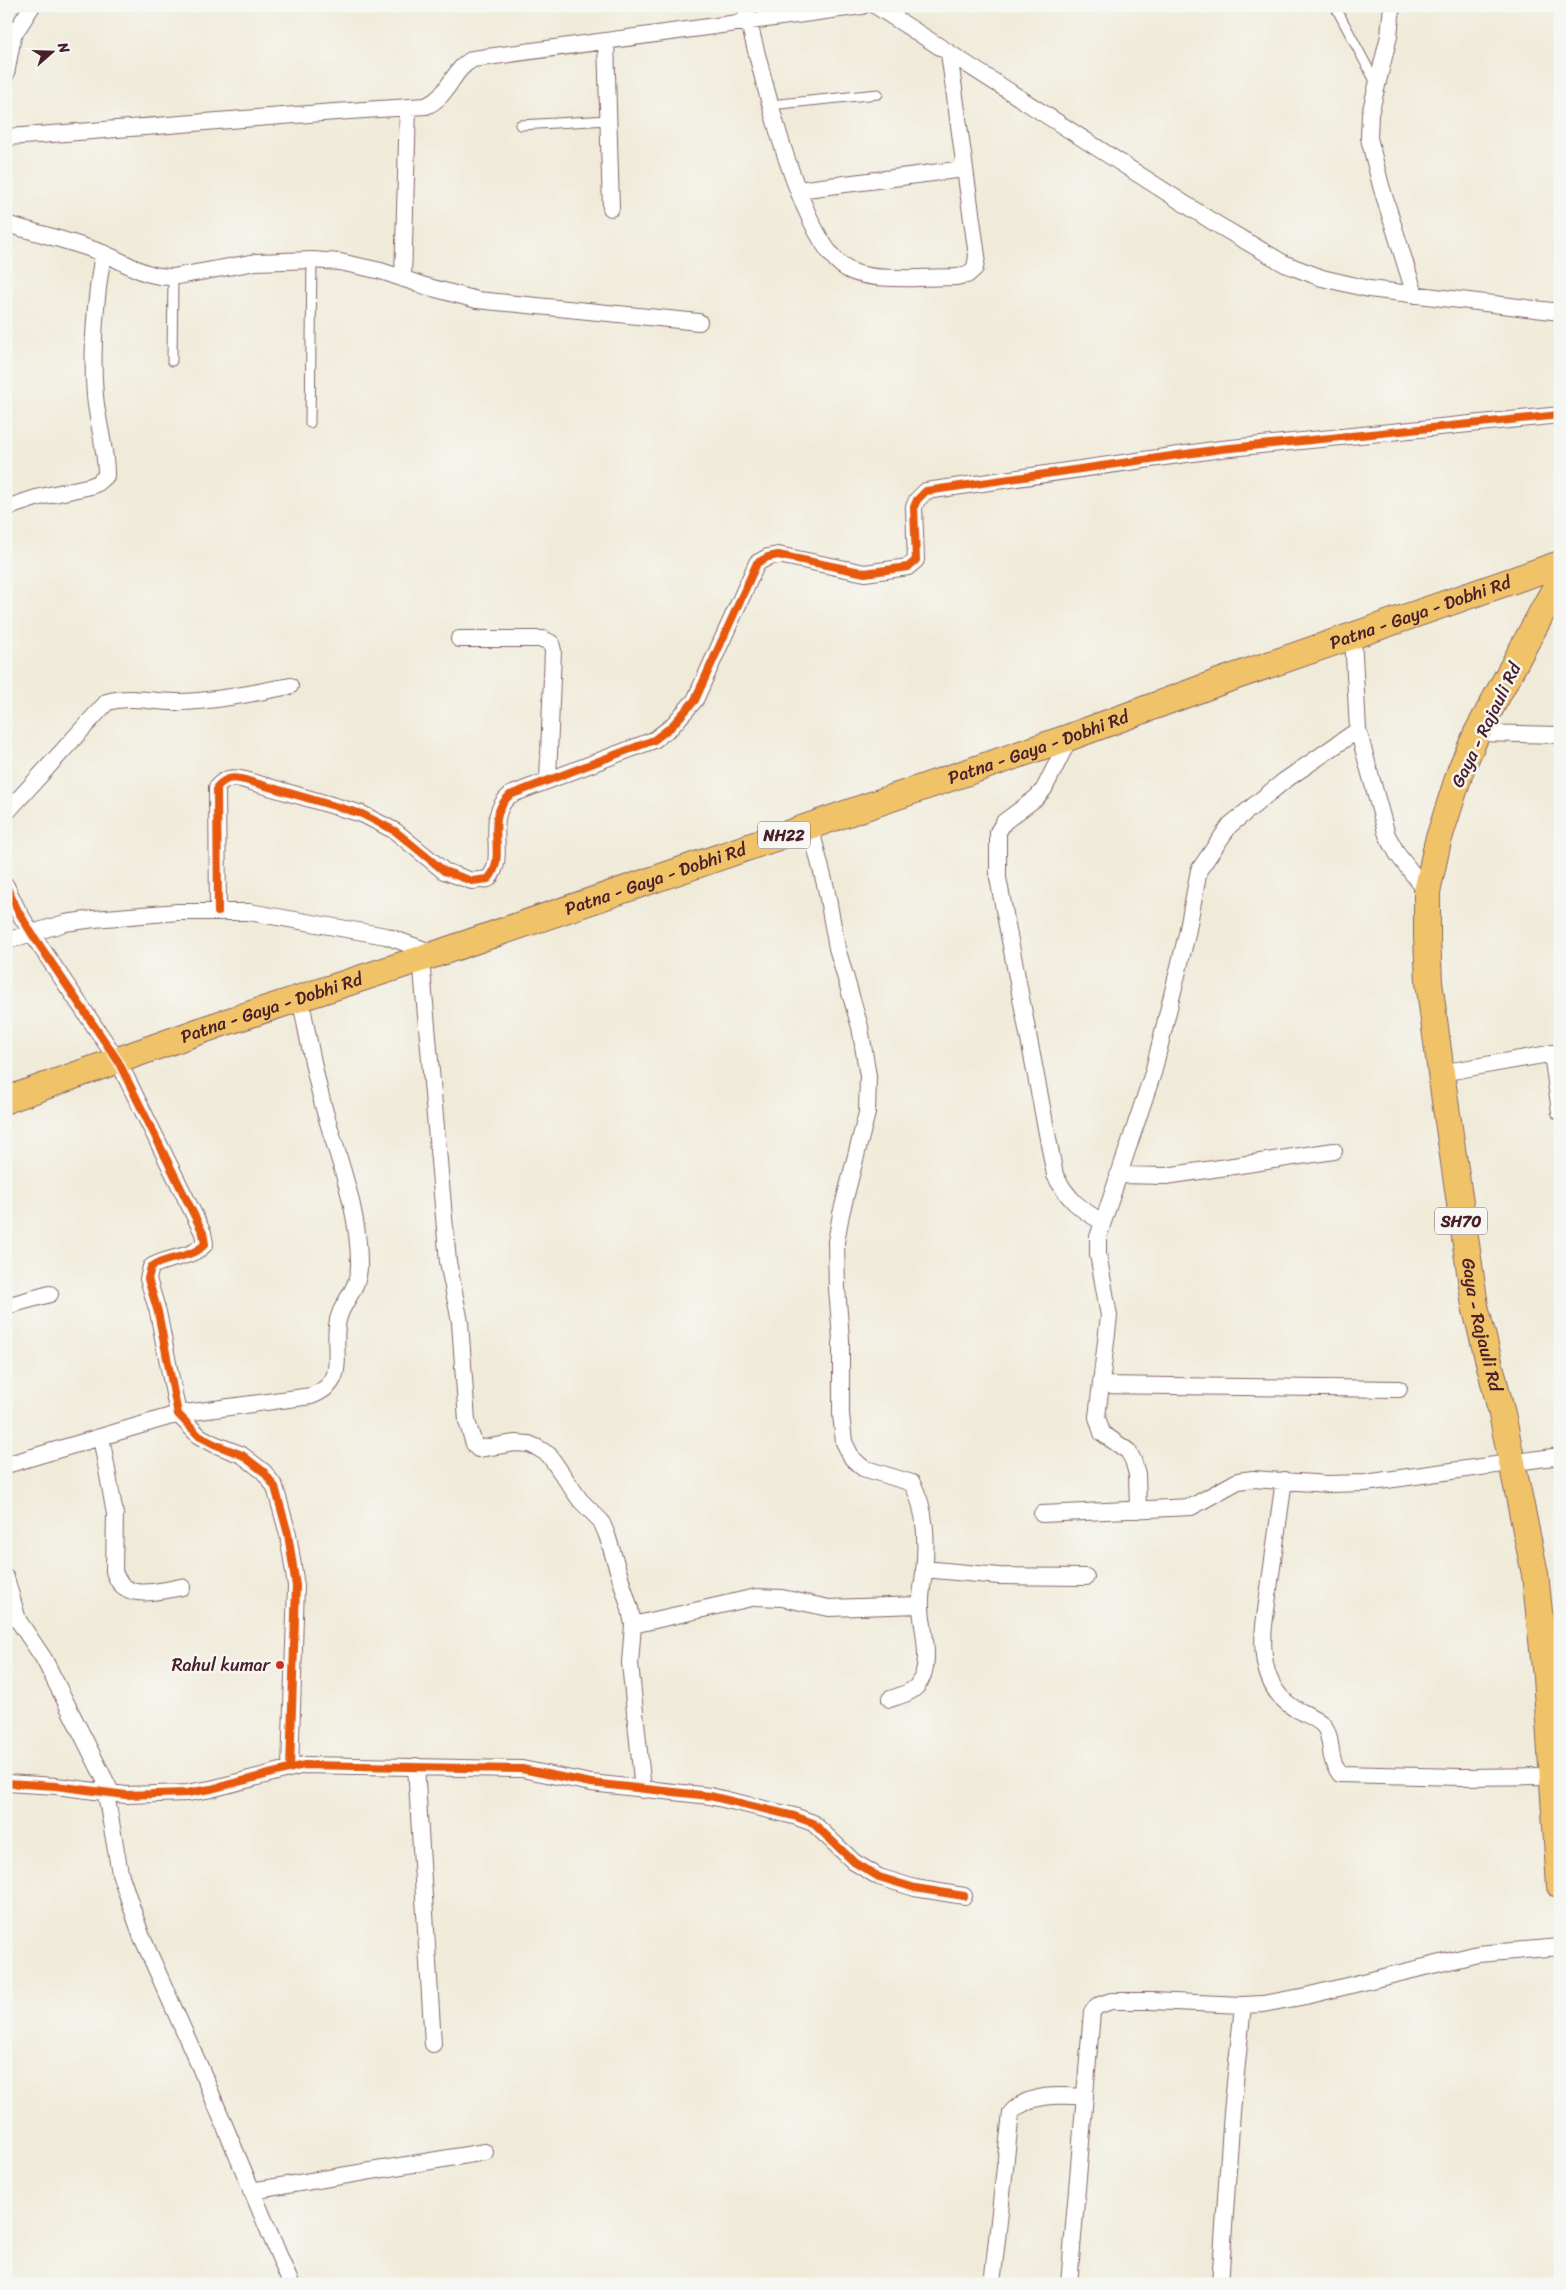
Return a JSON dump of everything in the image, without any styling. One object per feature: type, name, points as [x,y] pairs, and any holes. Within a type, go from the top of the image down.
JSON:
[{"type":"main road","name":"Patna - Gaya - Dobhi Rd","points":[[6,1100],[217,1024],[429,957],[1070,737],[1222,681],[1560,564]]},
{"type":"main road","name":"Gaya - Rajauli Rd","points":[[1560,579],[1477,733],[1460,769],[1448,806],[1427,892],[1429,982],[1475,1306],[1512,1463],[1535,1574],[1554,1733],[1552,1776],[1560,1886]]},
{"type":"street","points":[[6,74],[13,36],[12,29],[32,6]]},
{"type":"street","points":[[6,137],[169,126],[264,116],[426,106],[433,103],[444,93],[458,70],[473,59],[606,41],[747,14],[862,6]]},
{"type":"street","points":[[876,6],[1212,222],[1285,264],[1322,278],[1369,289],[1560,312]]},
{"type":"street","points":[[1392,6],[1389,36],[1370,114],[1368,138],[1380,186],[1415,295]]},
{"type":"street","points":[[747,14],[770,105],[798,190],[822,240],[834,258],[846,269],[859,275],[876,277],[956,277],[968,275],[975,268],[977,263],[949,53]]},
{"type":"street","points":[[606,41],[611,208]]},
{"type":"street","points":[[403,279],[408,107]]},
{"type":"street","points":[[798,190],[964,169]]},
{"type":"street","points":[[6,224],[103,253],[148,275],[172,276],[256,262],[312,260],[340,262],[477,300],[699,322]]},
{"type":"street","points":[[6,508],[36,498],[91,486],[106,476],[107,467],[98,422],[95,393],[93,339],[94,315],[103,253]]},
{"type":"street","points":[[218,912],[217,787],[223,780],[233,777],[362,814],[395,831],[444,871],[472,881],[488,879],[494,870],[496,819],[503,801],[521,790],[654,740],[672,727],[695,700],[757,563],[768,557],[790,556],[856,572],[873,573],[913,564],[916,560],[914,507],[917,500],[926,491],[1221,449],[1560,415]]},
{"type":"street","points":[[1353,637],[1358,730],[1387,835],[1398,855],[1427,892]]},
{"type":"street","points":[[459,639],[543,639],[551,643],[553,651],[548,780]]},
{"type":"street","points":[[6,813],[107,702],[118,699],[178,702],[202,700],[290,686]]},
{"type":"street","points":[[1138,1510],[1137,1474],[1133,1460],[1128,1451],[1107,1438],[1098,1426],[1097,1417],[1109,1316],[1098,1254],[1098,1237],[1153,1072],[1187,934],[1199,870],[1230,825],[1284,781],[1358,730]]},
{"type":"street","points":[[1477,733],[1560,734]]},
{"type":"street","points":[[1070,737],[1044,788],[1036,798],[1004,822],[998,832],[998,878],[1055,1175],[1070,1200],[1081,1210],[1103,1222]]},
{"type":"street","points":[[810,826],[826,888],[838,948],[860,1027],[868,1076],[867,1113],[840,1214],[836,1242],[841,1339],[841,1414],[844,1442],[852,1458],[863,1468],[912,1483],[919,1496],[924,1520],[924,1569],[920,1604],[925,1650],[923,1672],[917,1686],[906,1694],[890,1699]]},
{"type":"street","points":[[6,886],[9,896],[32,934],[118,1061],[204,1233],[205,1244],[199,1251],[159,1262],[151,1267],[148,1279],[158,1312],[178,1414],[199,1436],[214,1444],[242,1454],[264,1472],[275,1487],[282,1506],[293,1559],[296,1586],[290,1768]]},
{"type":"street","points":[[6,941],[65,923],[94,919],[178,912],[249,912],[393,938],[429,957],[448,1262],[460,1322],[467,1421],[470,1435],[478,1449],[515,1443],[529,1444],[548,1455],[580,1500],[601,1521],[626,1592],[632,1625],[630,1662],[642,1790]]},
{"type":"street","points":[[6,1465],[178,1414],[311,1396],[324,1391],[333,1383],[336,1375],[337,1325],[341,1311],[357,1283],[359,1264],[352,1208],[324,1110],[300,997]]},
{"type":"street","points":[[1441,1073],[1556,1053],[1560,1112]]},
{"type":"street","points":[[1118,1175],[1166,1176],[1334,1151]]},
{"type":"street","points":[[6,1306],[50,1294]]},
{"type":"street","points":[[1101,1384],[1398,1389]]},
{"type":"street","points":[[101,1437],[114,1497],[114,1571],[117,1579],[121,1586],[138,1592],[182,1587]]},
{"type":"street","points":[[1042,1514],[1191,1507],[1238,1481],[1253,1479],[1328,1484],[1365,1483],[1560,1456]]},
{"type":"street","points":[[1284,1480],[1264,1625],[1263,1640],[1266,1671],[1271,1686],[1288,1704],[1324,1726],[1331,1746],[1334,1764],[1340,1774],[1460,1777],[1552,1776]]},
{"type":"street","points":[[924,1569],[999,1576],[1086,1576]]},
{"type":"street","points":[[6,1578],[18,1620],[44,1659],[109,1794],[120,1873],[136,1921],[200,2067],[291,2284]]},
{"type":"street","points":[[632,1625],[756,1597],[782,1598],[829,1608],[920,1604]]},
{"type":"street","points":[[6,1783],[56,1786],[109,1794],[187,1793],[212,1789],[290,1768],[321,1765],[522,1769],[591,1783],[710,1796],[794,1816],[814,1823],[854,1862],[879,1877],[915,1888],[964,1896]]},
{"type":"street","points":[[416,1766],[434,2044]]},
{"type":"street","points":[[1069,2284],[1092,2012],[1097,2006],[1111,2001],[1135,2000],[1244,2005],[1306,1996],[1478,1954],[1560,1948]]},
{"type":"street","points":[[1220,2284],[1232,2112],[1244,2005]]},
{"type":"street","points":[[992,2284],[1011,2113],[1018,2105],[1028,2101],[1060,2095],[1084,2097]]},
{"type":"street","points":[[251,2192],[485,2152]]},
{"type":"lane","points":[[1335,6],[1377,85]]},
{"type":"lane","points":[[770,105],[878,94]]},
{"type":"lane","points":[[520,125],[608,120]]},
{"type":"lane","points":[[310,423],[312,260]]},
{"type":"lane","points":[[172,276],[172,361]]},
{"type":"cycle path","points":[[218,912],[217,787],[223,781],[237,778],[362,814],[395,831],[444,871],[472,881],[488,879],[494,870],[496,860],[498,815],[502,805],[510,795],[654,740],[671,727],[695,700],[757,563],[768,557],[778,555],[865,573],[908,567],[916,560],[914,507],[917,500],[926,491],[1221,449],[1560,415]]},
{"type":"cycle path","points":[[6,886],[32,934],[118,1061],[203,1233],[205,1244],[186,1255],[158,1263],[151,1267],[148,1279],[158,1312],[178,1414],[199,1436],[242,1455],[264,1472],[275,1487],[288,1534],[296,1586],[290,1768]]},
{"type":"cycle path","points":[[6,1783],[56,1786],[126,1795],[187,1793],[211,1789],[304,1765],[522,1769],[591,1783],[710,1796],[794,1816],[813,1823],[854,1862],[879,1877],[915,1888],[964,1896]]},
{"type":"place","name":"Rahul kumar","points":[[280,1665]]}]
